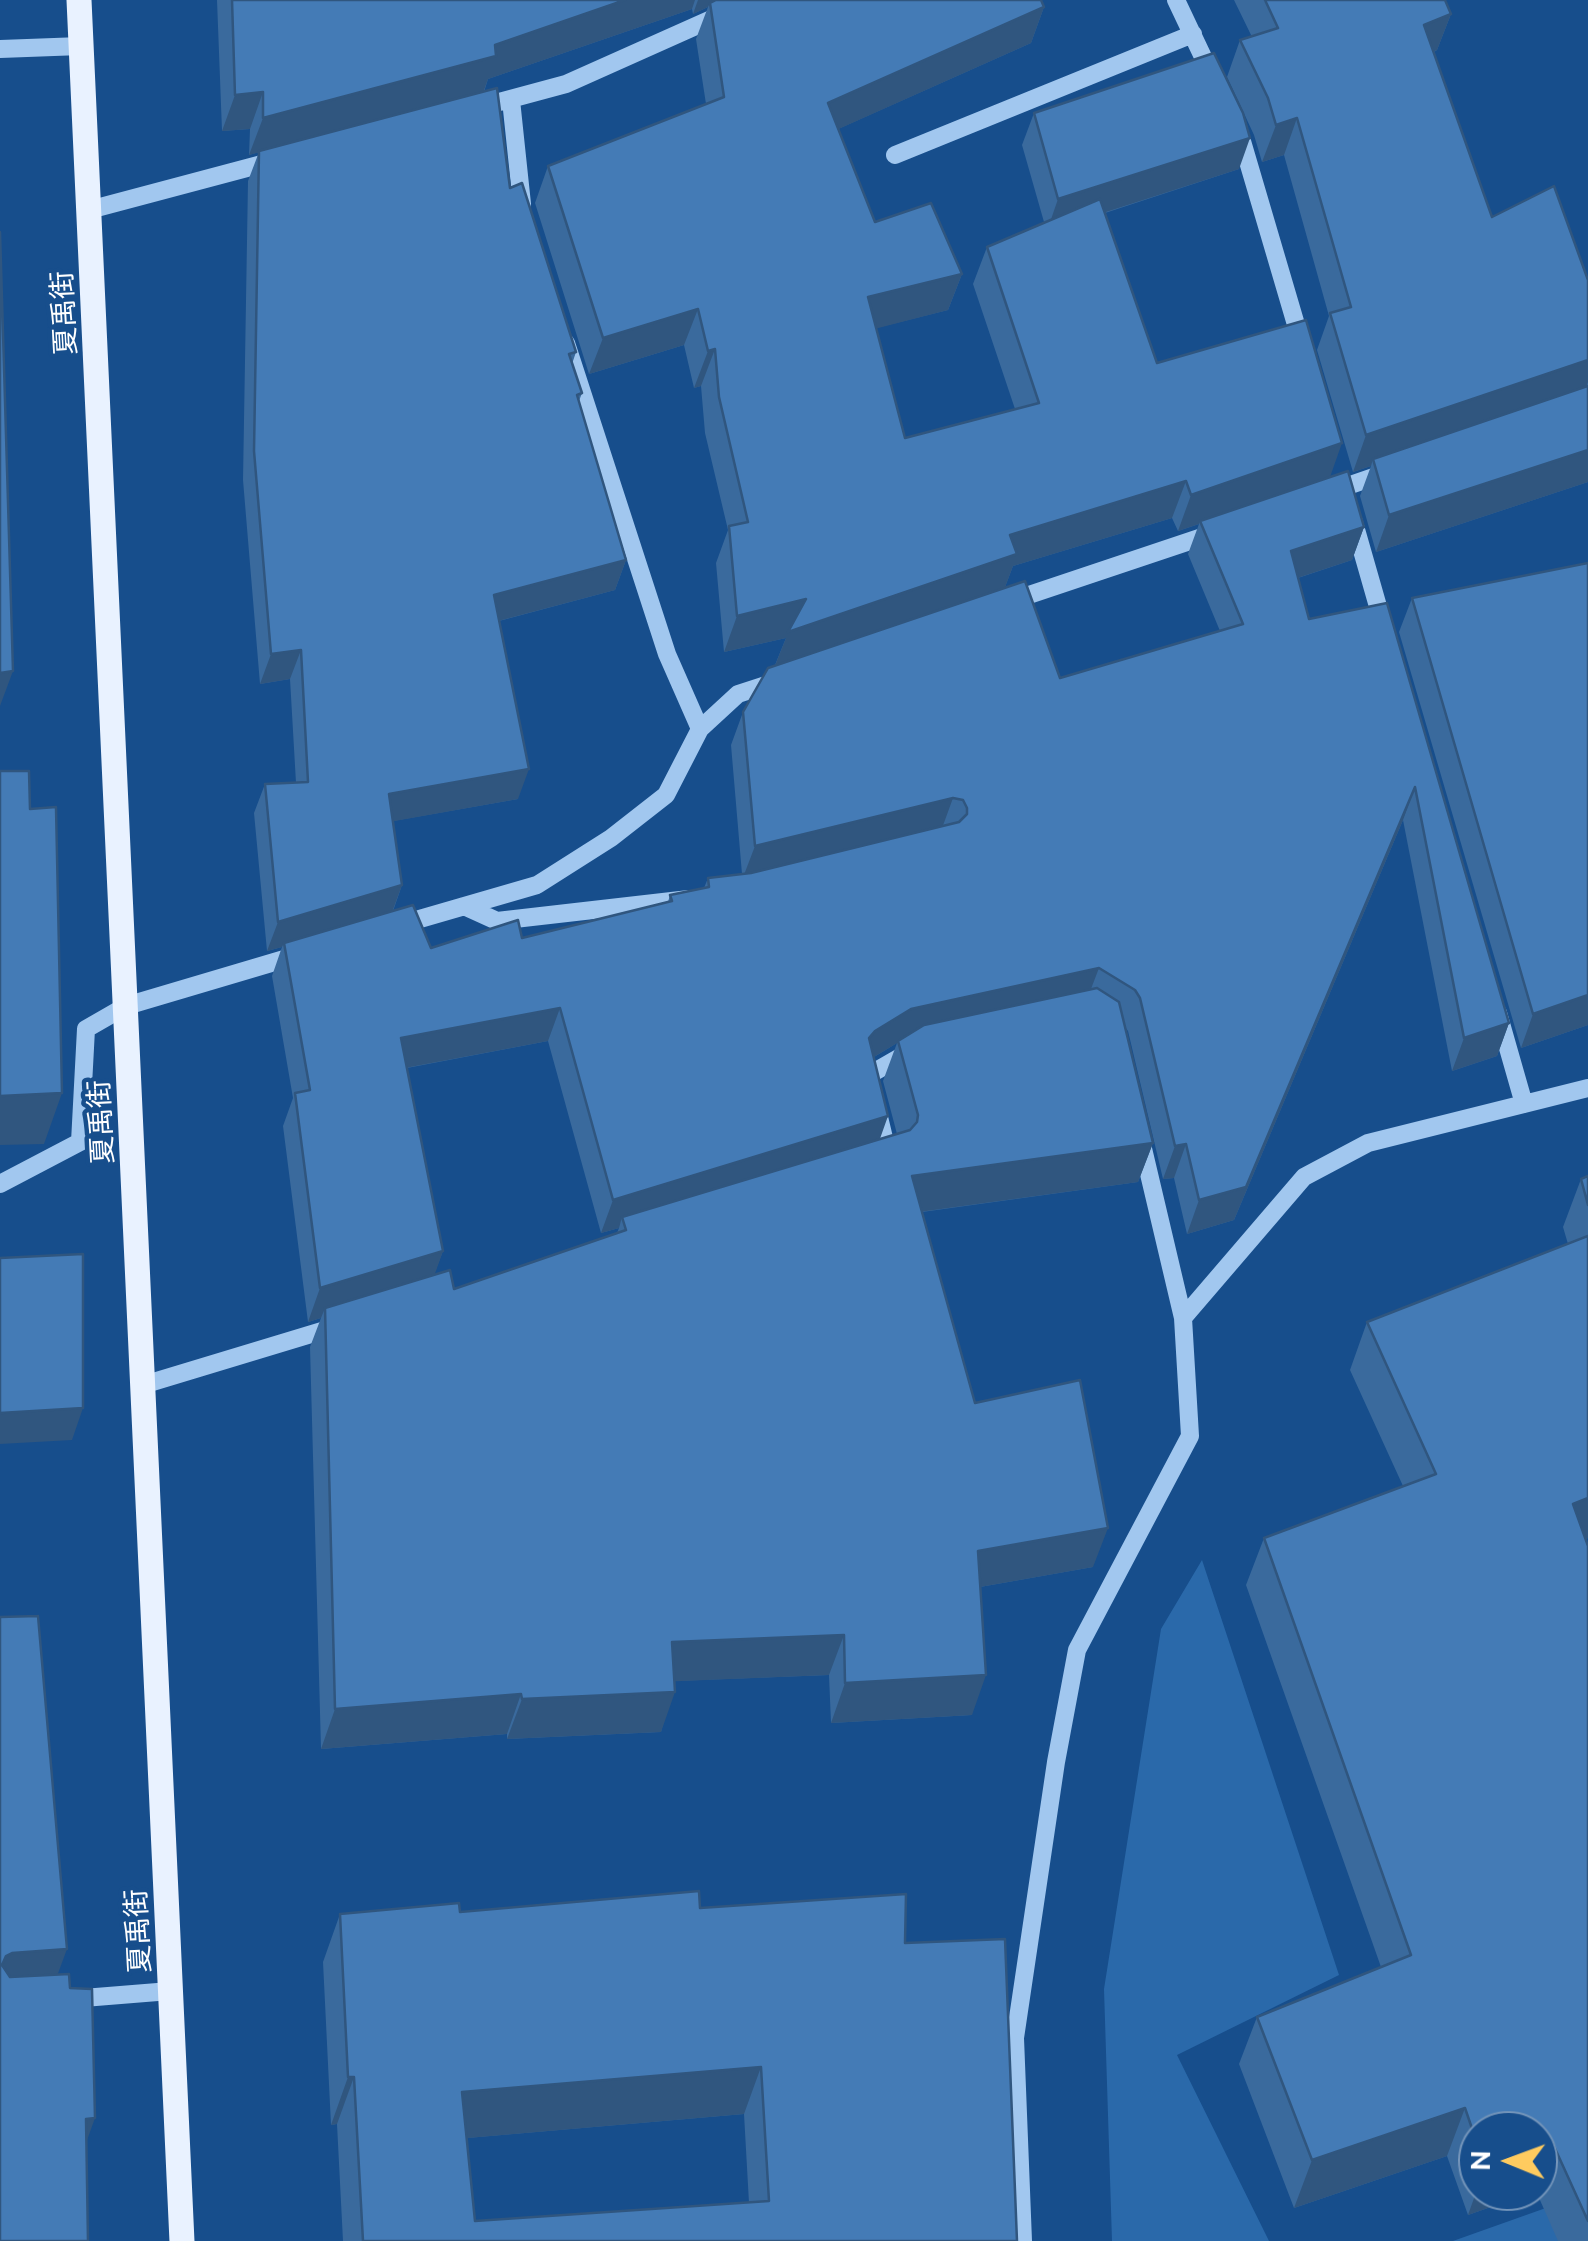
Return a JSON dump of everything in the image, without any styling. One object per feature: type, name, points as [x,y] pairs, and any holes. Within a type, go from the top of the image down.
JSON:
[{"type":"main road","name":"夏禹街","points":[[79,0],[182,2241]]},
{"type":"street","points":[[457,114],[566,84],[754,0]]},
{"type":"street","points":[[1176,0],[1218,87]]},
{"type":"street","points":[[895,155],[1192,34]]},
{"type":"street","points":[[0,49],[81,46]]},
{"type":"street","points":[[511,100],[523,210],[529,229]]},
{"type":"street","points":[[1234,122],[1243,140],[1306,359]]},
{"type":"street","points":[[89,210],[295,156]]},
{"type":"street","points":[[559,321],[667,654],[700,729]]},
{"type":"street","points":[[1308,500],[1341,478],[1398,469]]},
{"type":"street","points":[[1341,478],[1387,637]]},
{"type":"street","points":[[997,606],[1236,525]]},
{"type":"street","points":[[389,928],[537,884],[611,838],[666,795],[700,729],[738,694],[793,676]]},
{"type":"street","points":[[464,906],[497,921],[699,898]]},
{"type":"street","points":[[0,1184],[80,1142],[86,1029],[126,1006],[314,950]]},
{"type":"street","points":[[1492,992],[1524,1104]]},
{"type":"street","points":[[872,1164],[891,1158],[869,1075],[905,1053],[924,1049]]},
{"type":"street","points":[[1182,1318],[1304,1178],[1368,1143],[1588,1088]]},
{"type":"street","points":[[1023,2241],[1015,2038],[1056,1762],[1077,1650],[1190,1436],[1182,1318],[1138,1128]]},
{"type":"street","points":[[142,1386],[348,1323]]},
{"type":"street","points":[[57,2000],[170,1991]]},
{"type":"shaded area","points":[[1202,1560],[1339,1975],[1177,2055],[1269,2241],[1112,2241],[1104,1989],[1161,1629]]},
{"type":"shaded area","points":[[1588,2193],[1588,2241],[1453,2241],[1537,2211],[1558,2211],[1558,2204]]},
{"type":"building","points":[[232,0],[625,0],[495,45],[496,56],[263,118],[263,92],[235,95]]},
{"type":"building","points":[[1041,0],[1044,7],[828,103],[875,222],[931,203],[962,274],[868,297],[905,438],[1039,403],[987,247],[1100,199],[1157,363],[1306,320],[1342,443],[1191,495],[1186,481],[1010,535],[1017,554],[788,632],[806,599],[737,616],[729,526],[748,522],[719,397],[715,349],[708,351],[698,309],[603,338],[548,166],[724,97],[710,3]]},
{"type":"building","points":[[1265,0],[1445,0],[1451,14],[1424,25],[1492,217],[1554,186],[1588,280],[1588,360],[1366,435],[1330,313],[1351,307],[1297,118],[1276,125],[1268,98],[1240,40],[1278,28]]},
{"type":"building","points":[[1214,53],[1243,113],[1250,138],[1058,199],[1034,113]]},
{"type":"building","points":[[497,88],[510,188],[522,183],[576,352],[569,354],[582,393],[577,395],[626,560],[494,595],[529,769],[389,794],[402,885],[278,922],[265,784],[308,782],[301,650],[271,654],[254,451],[259,151]]},
{"type":"building","points":[[0,232],[13,671],[0,673]]},
{"type":"building","points":[[1588,386],[1588,450],[1389,515],[1373,459]]},
{"type":"building","points":[[1348,471],[1364,527],[1291,551],[1309,619],[1387,603],[1509,1023],[1464,1038],[1415,787],[1246,1187],[1199,1200],[1186,1144],[1175,1146],[1140,998],[1135,990],[1099,968],[911,1009],[869,1038],[888,1116],[613,1200],[560,1008],[401,1038],[443,1251],[320,1288],[295,1093],[310,1090],[284,943],[413,905],[431,948],[518,920],[522,938],[672,901],[670,895],[709,887],[708,878],[751,873],[959,822],[967,808],[963,800],[953,798],[755,846],[743,712],[768,668],[1025,581],[1060,678],[1243,624],[1200,521]]},
{"type":"building","points":[[1588,563],[1588,995],[1533,1014],[1412,598]]},
{"type":"building","points":[[0,771],[29,771],[30,809],[56,807],[62,1093],[0,1096]]},
{"type":"building","points":[[1097,988],[1119,1002],[1153,1143],[912,1176],[975,1403],[1080,1380],[1108,1528],[978,1551],[986,1675],[845,1683],[844,1635],[672,1642],[675,1692],[522,1699],[521,1694],[335,1709],[325,1308],[450,1270],[454,1289],[626,1230],[622,1217],[910,1130],[918,1115],[898,1041],[924,1025]]},
{"type":"building","points":[[1588,1176],[1588,1205],[1581,1179]]},
{"type":"building","points":[[1588,1236],[1588,1498],[1573,1504],[1588,1546],[1588,2221],[1558,2155],[1558,2111],[1465,2108],[1312,2160],[1257,2017],[1411,1955],[1264,1538],[1436,1474],[1367,1322]]},
{"type":"building","points":[[83,1254],[83,1408],[0,1413],[0,1258]]},
{"type":"building","points":[[38,1616],[67,1949],[12,1953],[2,1965],[10,1977],[69,1974],[70,1988],[92,1989],[95,2118],[86,2119],[88,2241],[0,2241],[0,1617]]},
{"type":"building","points":[[699,1891],[700,1908],[906,1894],[905,1943],[1005,1939],[1017,2241],[363,2241],[354,2077],[348,2077],[340,1914],[459,1903],[460,1912]],"holes":[[[761,2067],[769,2201],[475,2221],[462,2092]]]}]
